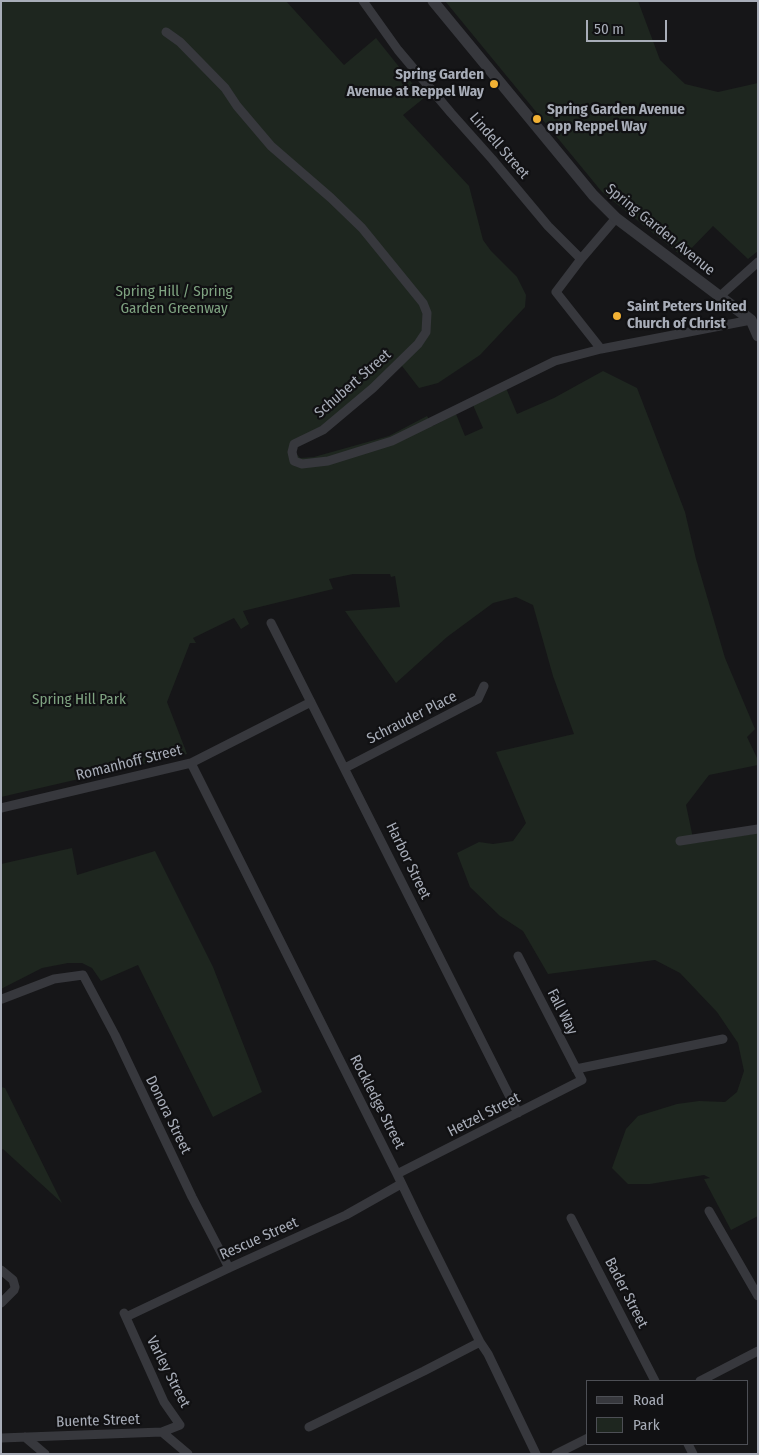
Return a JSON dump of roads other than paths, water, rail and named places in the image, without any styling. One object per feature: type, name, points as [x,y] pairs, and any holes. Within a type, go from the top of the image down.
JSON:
[{"type":"street","name":"Lindell Street","points":[[363,1],[398,50],[548,226],[580,259]]},
{"type":"street","name":"Spring Garden Avenue","points":[[433,1],[593,195],[616,218],[750,320],[758,336]]},
{"type":"street","name":"Schubert Street","points":[[166,32],[180,42],[225,88],[237,106],[271,146],[331,198],[362,228],[423,304],[427,314],[426,332],[418,344],[373,388],[323,430],[294,444],[292,452],[294,461],[302,464],[328,461],[392,441],[555,361],[601,349],[750,320]]},
{"type":"street","points":[[601,349],[556,292],[580,259],[616,218]]},
{"type":"street","points":[[719,297],[758,262]]},
{"type":"street","name":"Harbor Street","points":[[271,623],[518,1113]]},
{"type":"street","name":"Schrauder Place","points":[[345,768],[478,699],[484,686]]},
{"type":"street","name":"Romanhoff Street","points":[[1,808],[191,763],[311,702]]},
{"type":"street","name":"Rockledge Street","points":[[191,763],[398,1174],[401,1184],[480,1342],[488,1354],[536,1454]]},
{"type":"street","points":[[680,841],[758,829]]},
{"type":"street","name":"Fall Way","points":[[518,956],[582,1080]]},
{"type":"street","name":"Donora Street","points":[[2,999],[54,978],[83,975],[229,1268]]},
{"type":"street","points":[[576,1069],[723,1039]]},
{"type":"street","name":"Hetzel Street","points":[[398,1174],[582,1080]]},
{"type":"street","name":"Rescue Street","points":[[125,1315],[346,1216],[401,1184]]},
{"type":"street","points":[[709,1211],[758,1296]]},
{"type":"street","name":"Bader Street","points":[[571,1218],[654,1380]]},
{"type":"street","points":[[1,1270],[12,1280],[15,1287],[1,1303]]},
{"type":"street","name":"Varley Street","points":[[125,1315],[164,1402],[180,1425],[162,1432]]},
{"type":"street","points":[[309,1427],[480,1342]]},
{"type":"street","points":[[702,1380],[758,1351]]},
{"type":"street","name":"Buente Street","points":[[1,1438],[162,1432],[188,1454]]},
{"type":"street","points":[[25,1437],[45,1454]]},
{"type":"street","points":[[556,1454],[586,1439]]},
{"type":"place","name":"Spring Garden Avenue at Reppel Way","points":[[494,84]]},
{"type":"place","name":"Spring Garden Avenue opp Reppel Way","points":[[537,119]]},
{"type":"place","name":"Saint Peters United Church of Christ","points":[[617,316]]},
{"type":"park label","name":"Spring Hill / Spring Garden Greenway","points":[[174,300]]},
{"type":"park label","name":"Spring Hill Park","points":[[79,700]]}]
